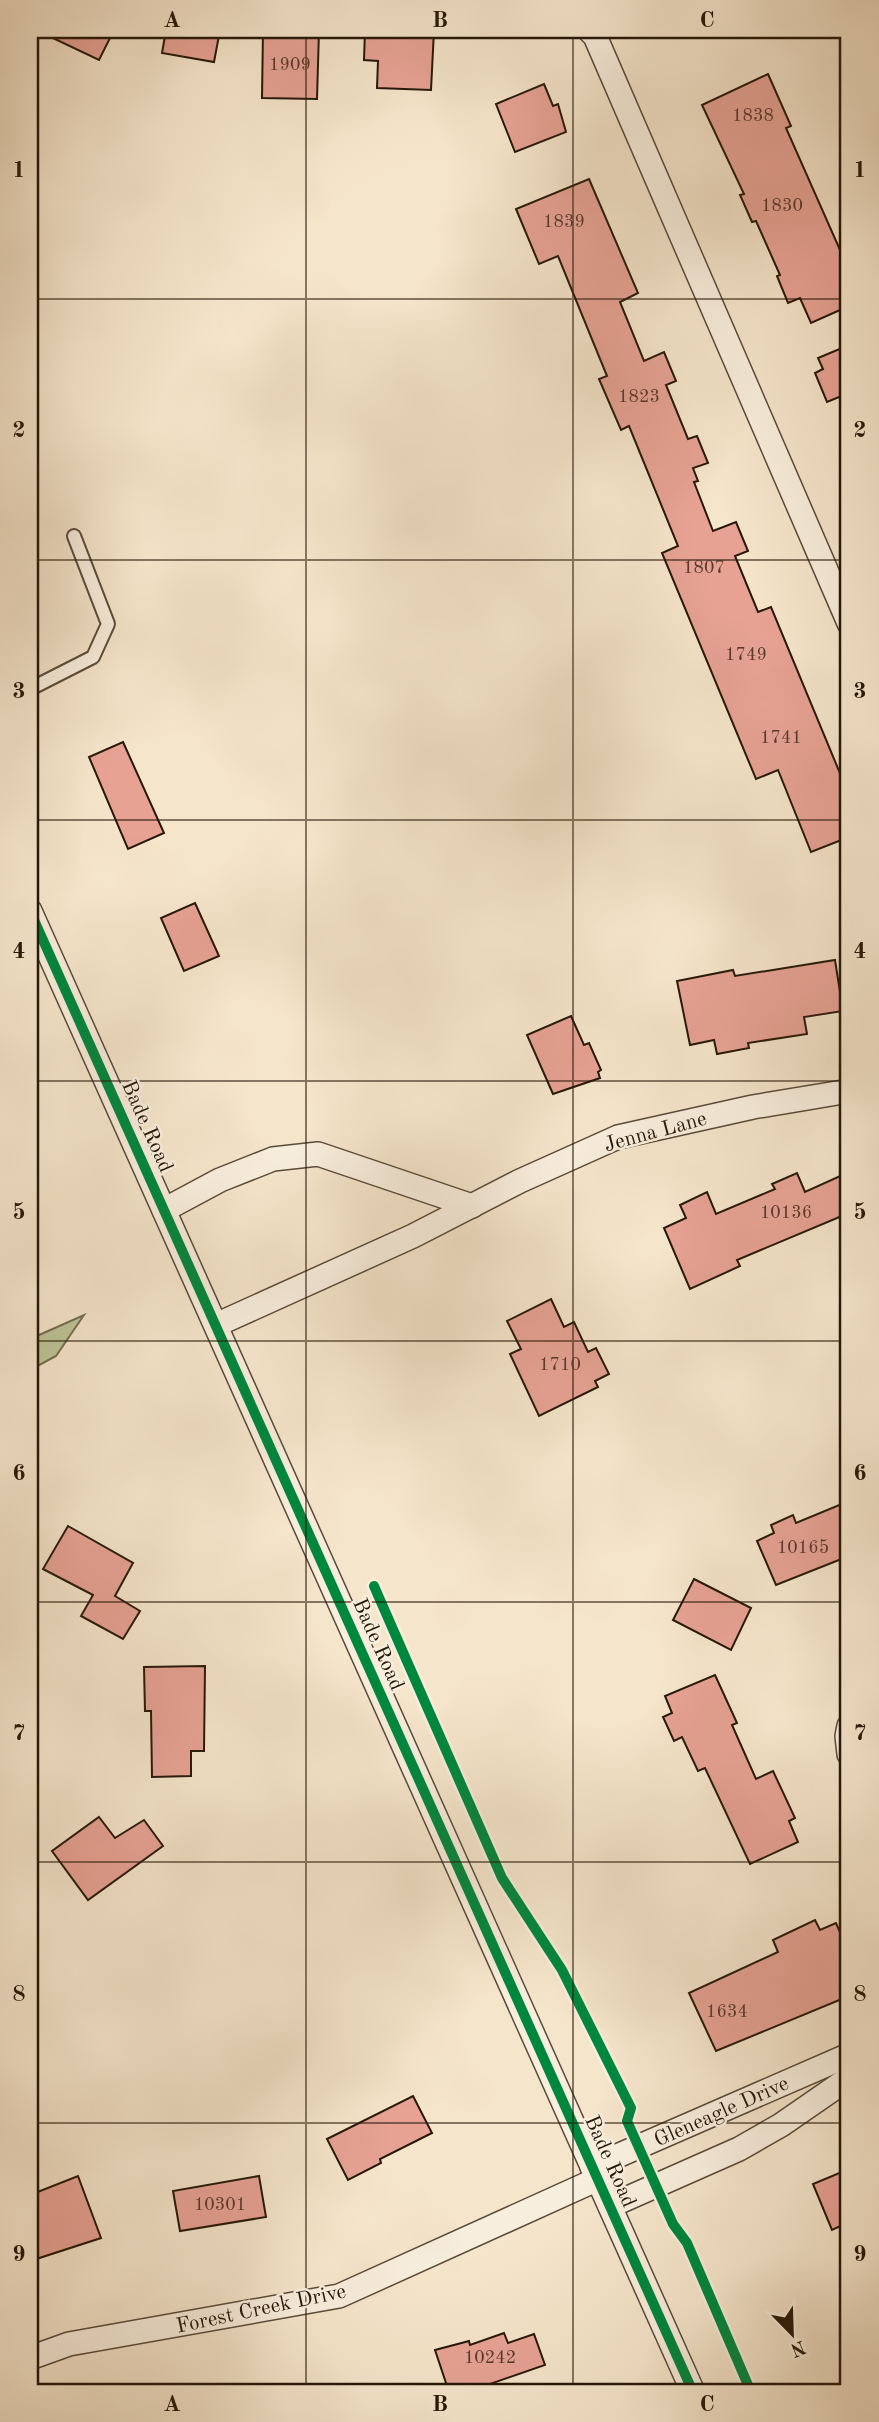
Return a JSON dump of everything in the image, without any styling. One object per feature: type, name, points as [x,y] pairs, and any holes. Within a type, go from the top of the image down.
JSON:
[{"type":"street","points":[[589,30],[595,36],[849,623]]},
{"type":"street","name":"Bade Road","points":[[30,911],[694,2392]]},
{"type":"street","name":"Jenna Lane","points":[[216,1325],[413,1236],[618,1137],[753,1107],[849,1091]]},
{"type":"street","points":[[164,1210],[220,1180],[273,1159],[318,1154],[471,1206]]},
{"type":"street","points":[[849,1726],[849,1754]]},
{"type":"street","name":"Gleneagle Drive","points":[[595,2173],[849,2054]]},
{"type":"street","name":"Gleneagle Drive","points":[[610,2206],[739,2149],[781,2125],[849,2078]]},
{"type":"street","name":"Forest Creek Drive","points":[[30,2358],[69,2344],[339,2296],[595,2173]]},
{"type":"lane","points":[[30,689],[93,657],[108,624],[74,536]]},
{"type":"green space","points":[[84,1315],[56,1356],[30,1370],[30,1339]]},
{"type":"building","points":[[36,30],[114,30],[99,60]]},
{"type":"building","points":[[166,30],[220,30],[214,62],[162,53]]},
{"type":"building","points":[[263,30],[319,30],[317,99],[262,98]]},
{"type":"building","points":[[365,30],[434,30],[431,90],[377,88],[378,61],[364,60]]},
{"type":"building","points":[[768,74],[791,126],[786,128],[848,268],[840,271],[849,292],[849,306],[811,323],[800,298],[788,303],[777,276],[780,275],[756,221],[752,222],[740,195],[744,194],[702,105]]},
{"type":"building","points":[[544,84],[553,106],[558,104],[566,132],[515,152],[496,104]]},
{"type":"building","points":[[589,179],[638,293],[620,302],[644,361],[664,352],[676,381],[666,385],[688,439],[697,436],[708,463],[693,468],[698,481],[694,482],[713,531],[736,522],[748,551],[735,556],[758,612],[771,607],[849,795],[849,837],[811,852],[778,770],[756,779],[662,553],[678,546],[629,426],[621,430],[599,379],[607,376],[558,256],[539,264],[516,209]]},
{"type":"building","points":[[849,345],[849,393],[827,402],[815,373],[823,369],[818,358]]},
{"type":"building","points":[[123,742],[164,833],[128,849],[89,757]]},
{"type":"building","points":[[195,903],[219,956],[184,971],[161,918]]},
{"type":"building","points":[[835,960],[843,1011],[804,1017],[807,1034],[748,1043],[749,1048],[717,1054],[714,1040],[690,1045],[677,981],[733,970],[735,976]]},
{"type":"building","points":[[571,1016],[584,1045],[589,1043],[601,1070],[598,1072],[600,1078],[553,1094],[527,1035]]},
{"type":"building","points":[[849,1172],[849,1213],[737,1260],[740,1266],[690,1289],[664,1228],[686,1218],[680,1205],[707,1192],[716,1214],[775,1189],[772,1184],[797,1173],[805,1192]]},
{"type":"building","points":[[551,1299],[564,1327],[574,1322],[588,1352],[596,1348],[609,1374],[595,1381],[598,1387],[539,1416],[510,1354],[521,1349],[507,1321]]},
{"type":"building","points":[[849,1501],[849,1556],[776,1585],[757,1541],[774,1533],[771,1525],[793,1515],[796,1523]]},
{"type":"building","points":[[68,1526],[133,1563],[115,1596],[140,1611],[123,1639],[81,1616],[93,1595],[43,1569]]},
{"type":"building","points":[[694,1579],[751,1608],[731,1650],[673,1620]]},
{"type":"building","points":[[205,1666],[204,1751],[191,1751],[191,1776],[152,1777],[151,1711],[145,1711],[144,1667]]},
{"type":"building","points":[[715,1675],[737,1723],[732,1725],[756,1779],[773,1771],[795,1818],[789,1821],[798,1842],[750,1864],[705,1768],[698,1771],[682,1737],[674,1741],[663,1717],[672,1713],[665,1696]]},
{"type":"building","points":[[99,1817],[115,1838],[144,1820],[163,1846],[88,1900],[52,1851]]},
{"type":"building","points":[[815,1920],[820,1930],[836,1923],[849,1953],[849,1996],[716,2051],[689,1993],[778,1952],[773,1940]]},
{"type":"building","points":[[413,2096],[432,2133],[380,2159],[381,2163],[348,2180],[327,2139]]},
{"type":"building","points":[[849,2169],[849,2222],[832,2230],[813,2184]]},
{"type":"building","points":[[78,2176],[101,2238],[30,2261],[30,2195]]},
{"type":"building","points":[[259,2176],[266,2217],[180,2231],[173,2191]]},
{"type":"building","points":[[504,2333],[508,2343],[534,2334],[545,2365],[484,2386],[486,2392],[449,2392],[435,2350],[469,2341],[470,2345]]},
{"type":"cycle path","points":[[30,911],[693,2392]]},
{"type":"cycle path","points":[[374,1586],[502,1878],[562,1970],[631,2108],[627,2121],[673,2224],[687,2243],[751,2392]]}]
